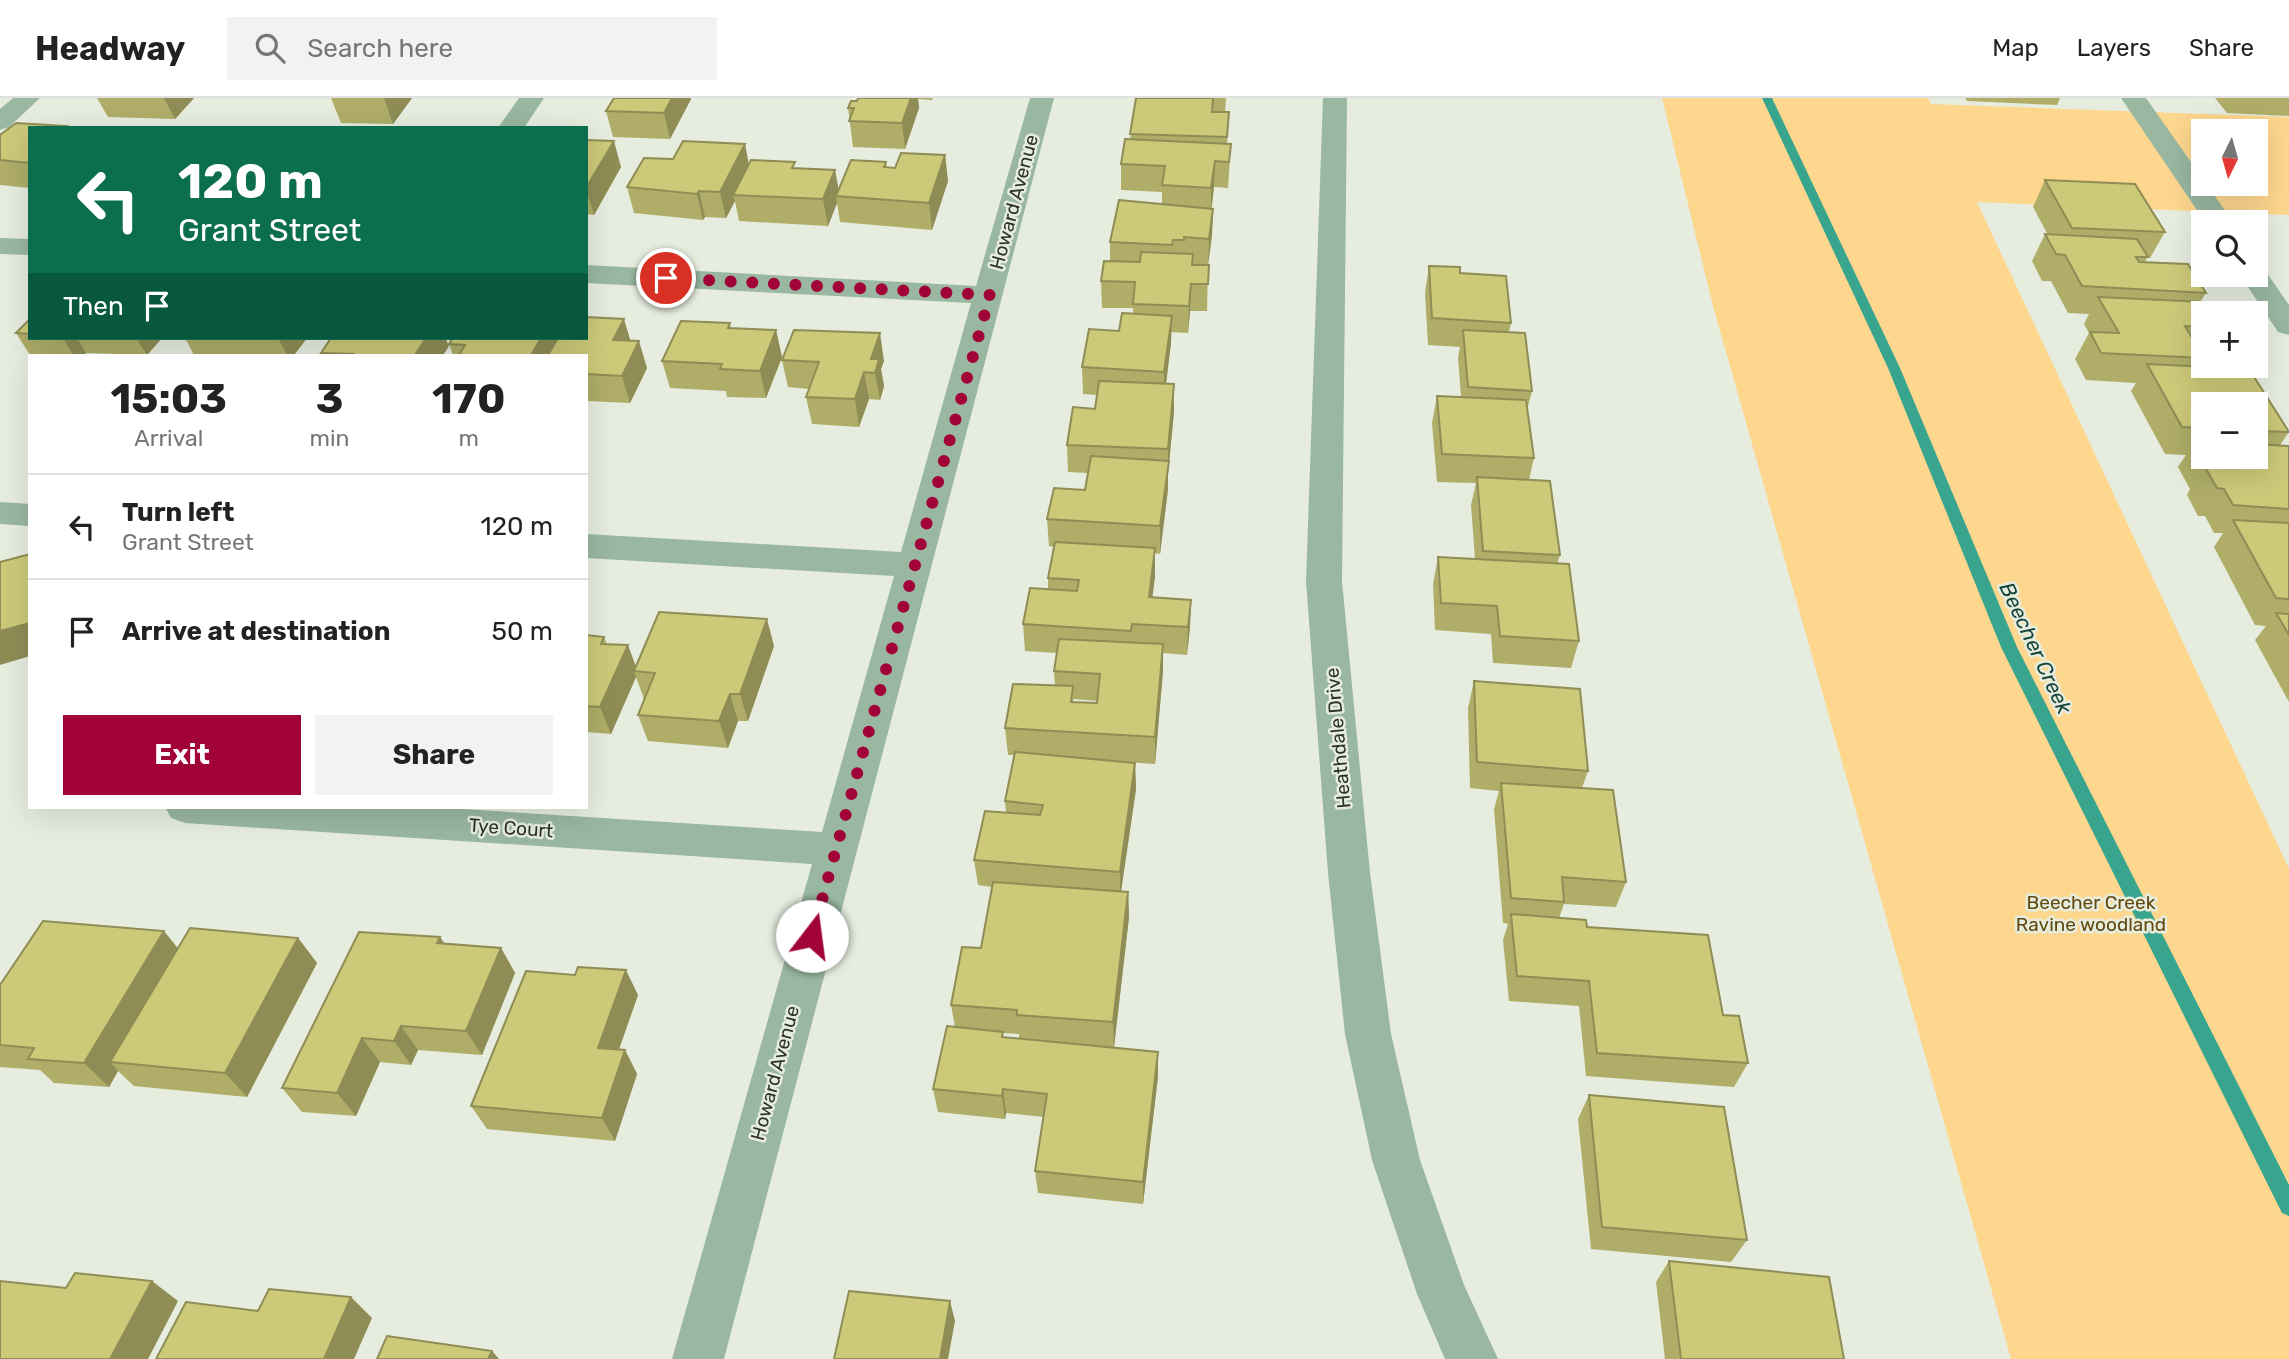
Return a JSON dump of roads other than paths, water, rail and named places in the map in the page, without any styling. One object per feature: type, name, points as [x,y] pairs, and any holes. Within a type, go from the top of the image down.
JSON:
[{"type":"street","points":[[0,122],[28,98]]},
{"type":"street","points":[[512,126],[532,98]]},
{"type":"street","name":"Howard Avenue","points":[[698,1359],[836,849],[917,565],[1042,98]]},
{"type":"street","name":"Heathdale Drive","points":[[1335,98],[1324,581],[1349,873],[1368,1034],[1395,1160],[1442,1294],[1472,1359]]},
{"type":"street","points":[[2133,98],[2211,210]]},
{"type":"street","points":[[0,246],[28,247]]},
{"type":"street","points":[[588,274],[990,295]]},
{"type":"street","points":[[2262,287],[2289,326]]},
{"type":"street","points":[[0,513],[28,515]]},
{"type":"street","points":[[588,546],[917,565]]},
{"type":"street","name":"Tye Court","points":[[216,809],[836,849]]},
{"type":"waterway","name":"Beecher Creek","points":[[1767,98],[1894,368],[2009,647],[2289,1206]]},
{"type":"park label","name":"Beecher Creek Ravine woodland","points":[[2091,913]]}]
